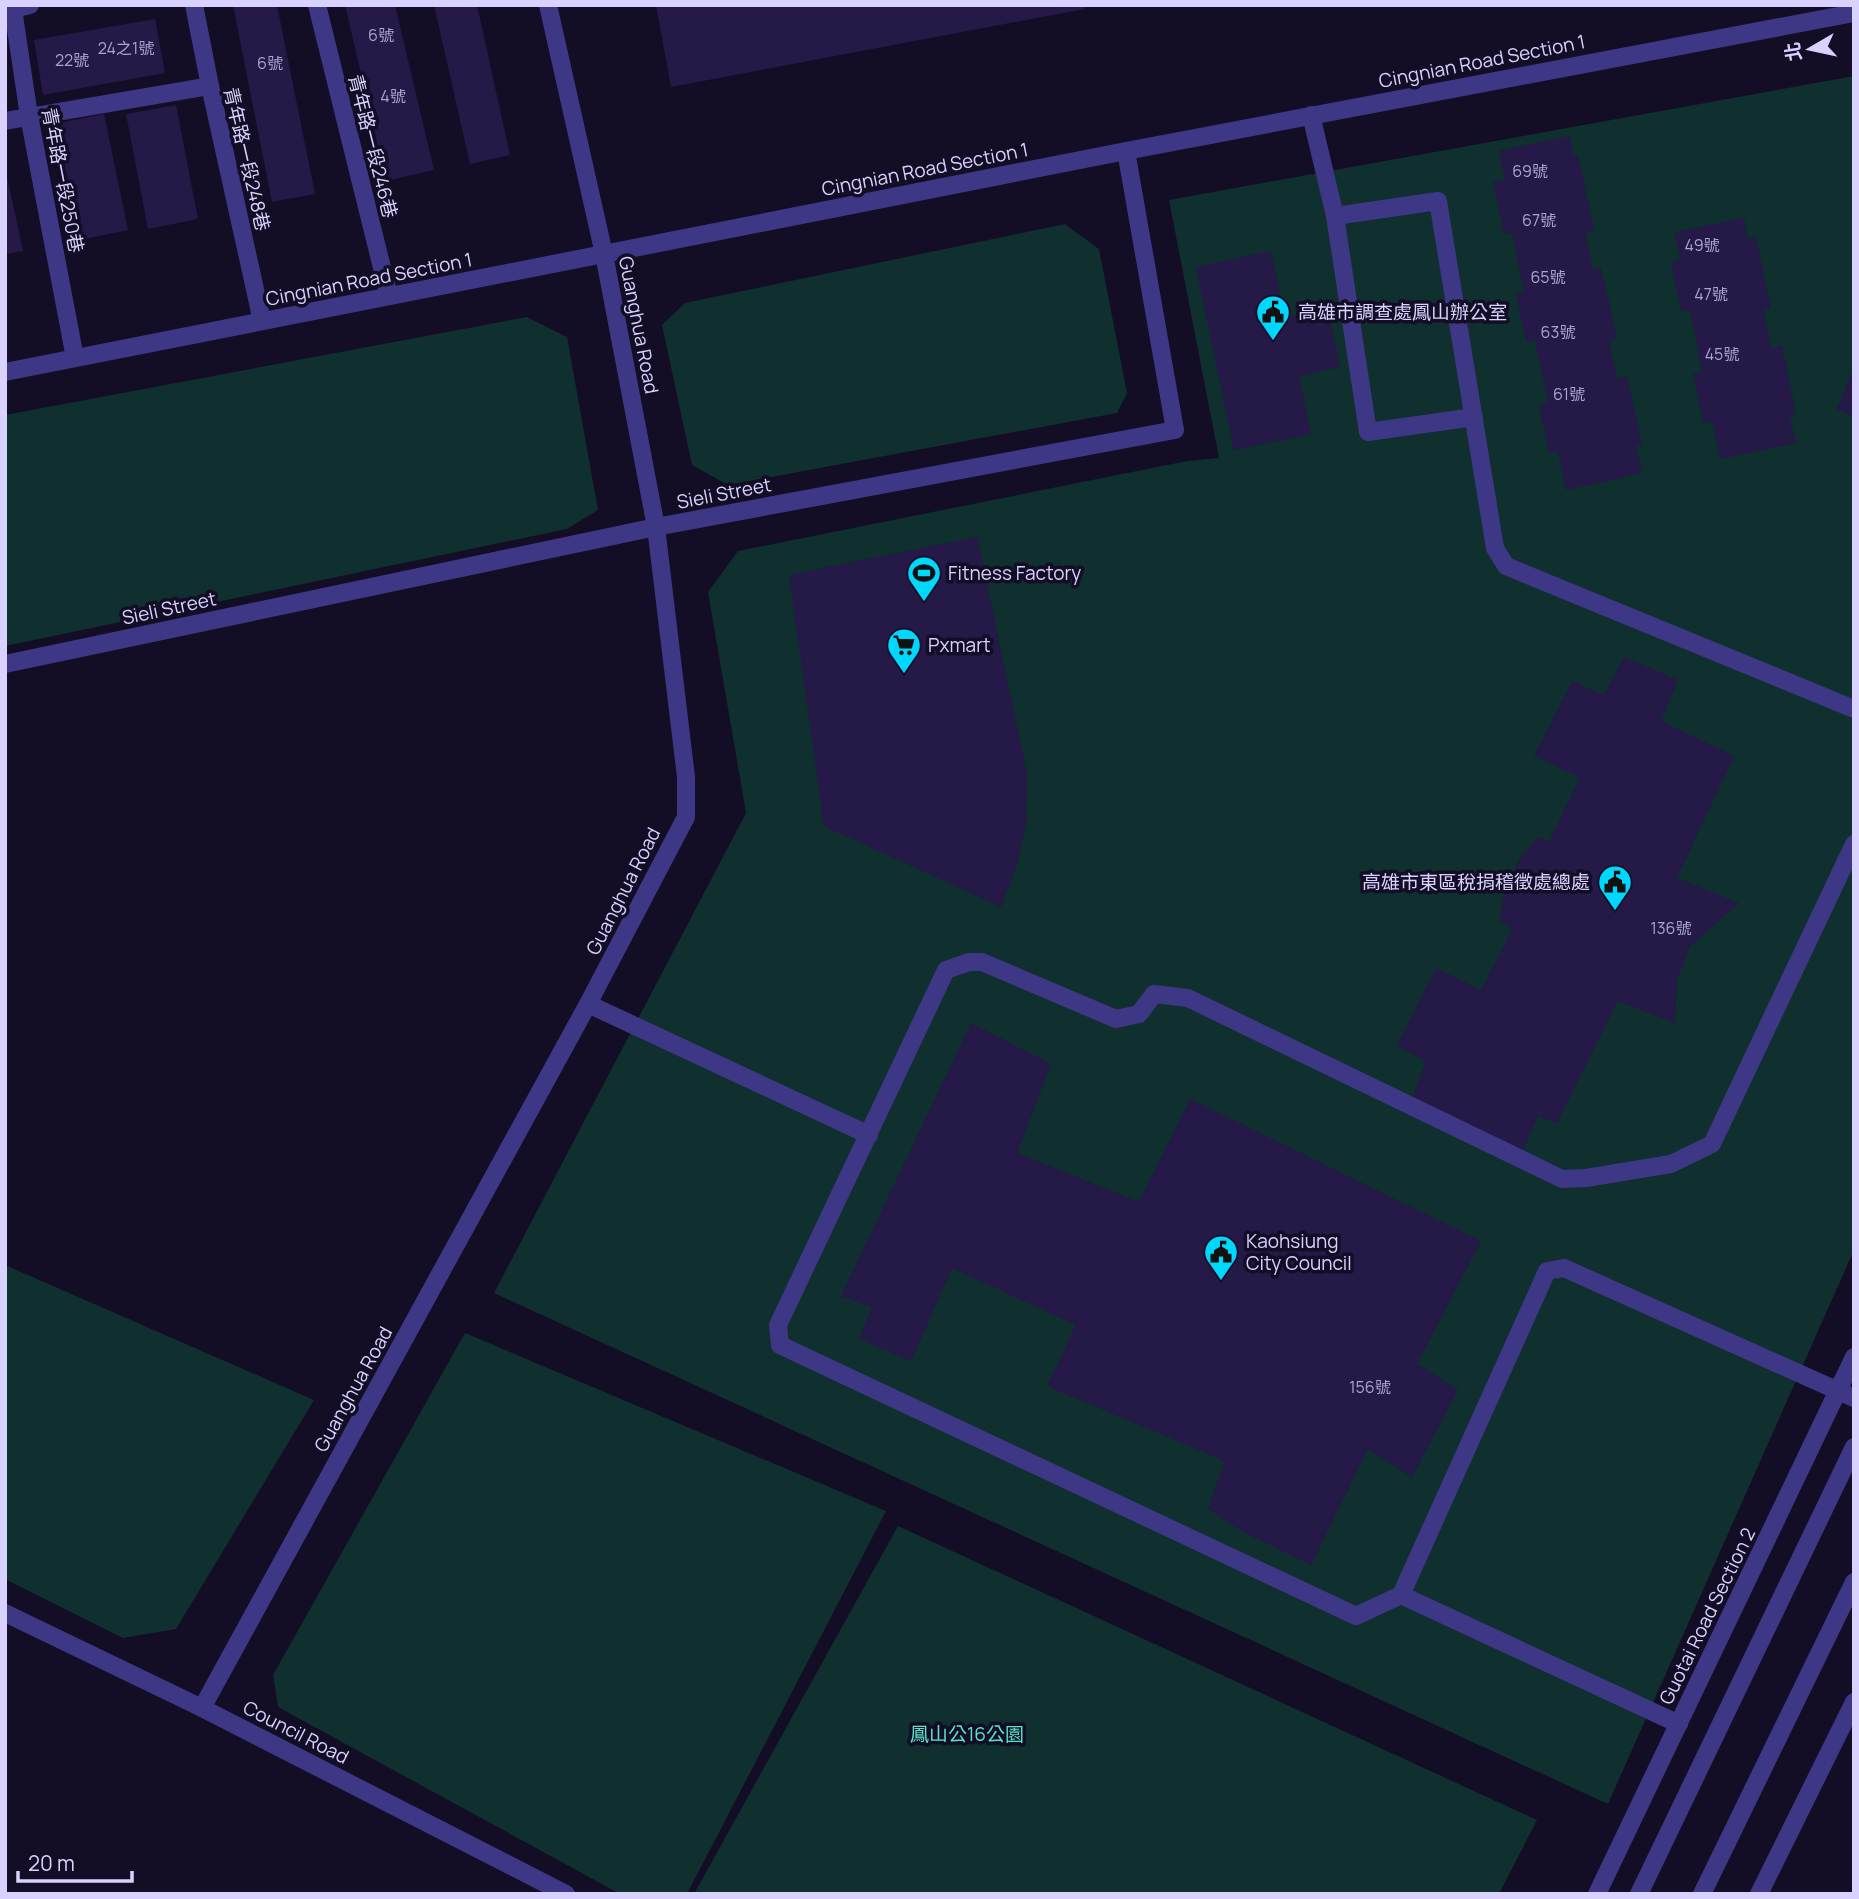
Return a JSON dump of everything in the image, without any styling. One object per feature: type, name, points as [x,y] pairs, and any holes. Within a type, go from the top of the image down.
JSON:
[{"type":"street","name":"青年路一段248巷","points":[[194,5],[262,321]]},
{"type":"street","name":"青年路一段246巷","points":[[317,5],[388,296]]},
{"type":"street","name":"Guanghua Road","points":[[202,1708],[588,1004],[686,817],[686,777],[656,527],[604,254],[548,5]]},
{"type":"street","name":"青年路一段250巷","points":[[16,9],[29,116],[75,358]]},
{"type":"street","name":"Cingnian Road Section 1","points":[[5,372],[1311,115],[1808,12],[1854,13]]},
{"type":"street","points":[[5,121],[210,86]]},
{"type":"street","points":[[1311,115],[1335,216],[1368,432],[1474,417]]},
{"type":"street","name":"Sieli Street","points":[[5,664],[656,527],[1175,430],[1126,151]]},
{"type":"street","points":[[1335,216],[1438,201],[1495,548],[1506,566],[1854,709]]},
{"type":"street","points":[[1846,1394],[1564,1269],[1547,1271],[1401,1595],[1356,1616],[780,1345],[778,1325],[946,970],[969,962],[982,962],[1115,1019],[1139,1014],[1154,993],[1188,998],[1562,1179],[1586,1178],[1671,1164],[1712,1144],[1854,844]]},
{"type":"street","points":[[588,1004],[869,1135]]},
{"type":"street","name":"Guotai Road Section 2","points":[[1597,1894],[1679,1724],[1846,1394],[1854,1357]]},
{"type":"street","points":[[1639,1894],[1854,1447]]},
{"type":"street","points":[[1702,1894],[1854,1582]]},
{"type":"street","points":[[1401,1595],[1679,1724]]},
{"type":"street","name":"Council Road","points":[[5,1613],[202,1708],[566,1894]]},
{"type":"street","points":[[1759,1894],[1854,1702]]},
{"type":"green space","points":[[1854,76],[1854,1250],[1608,1804],[494,1293],[746,813],[708,592],[738,551],[1187,461],[1219,458],[1169,200]]},
{"type":"green space","points":[[1065,224],[1099,249],[1127,393],[1117,413],[728,485],[692,465],[662,325],[685,303]]},
{"type":"green space","points":[[527,317],[567,337],[598,510],[567,529],[5,646],[5,415]]},
{"type":"green space","points":[[5,1265],[314,1400],[176,1629],[123,1638],[5,1579]]},
{"type":"green space","points":[[465,1333],[886,1511],[687,1894],[620,1894],[278,1707],[273,1675]]},
{"type":"green space","name":"鳳山公16公園","points":[[898,1526],[1537,1820],[1499,1894],[694,1894]]},
{"type":"building","points":[[233,5],[277,5],[315,194],[272,202]]},
{"type":"building","points":[[345,5],[395,5],[434,170],[386,181]]},
{"type":"building","points":[[434,5],[477,5],[510,155],[470,164]]},
{"type":"building","points":[[656,5],[1085,5],[1085,9],[671,87]]},
{"type":"building","points":[[155,19],[165,73],[43,95],[34,40]]},
{"type":"building","points":[[176,105],[198,219],[148,229],[126,114]]},
{"type":"building","points":[[104,114],[128,230],[80,240],[55,124]]},
{"type":"building","points":[[1569,136],[1573,155],[1578,154],[1594,230],[1585,233],[1593,270],[1601,268],[1617,339],[1609,341],[1617,379],[1627,376],[1642,445],[1636,446],[1642,473],[1566,490],[1558,452],[1549,453],[1539,405],[1548,402],[1535,340],[1526,342],[1516,293],[1524,292],[1512,232],[1504,234],[1493,182],[1505,180],[1499,151]]},
{"type":"building","points":[[5,167],[23,251],[5,254]]},
{"type":"building","points":[[1744,218],[1748,239],[1756,237],[1771,309],[1763,310],[1771,348],[1782,345],[1796,414],[1790,416],[1796,443],[1720,459],[1712,421],[1703,423],[1693,374],[1702,372],[1690,309],[1681,311],[1671,262],[1680,260],[1675,232]]},
{"type":"building","name":"高雄市調查處鳳山辦公室","points":[[1271,251],[1285,317],[1327,308],[1340,367],[1299,376],[1311,434],[1234,450],[1196,267]]},
{"type":"building","points":[[1854,369],[1854,417],[1837,409]]},
{"type":"building","name":"Pxmart","points":[[977,537],[1027,774],[1026,823],[1017,864],[1001,907],[824,826],[789,575]]},
{"type":"building","name":"高雄市東區稅捐稽徵處總處","points":[[1624,657],[1678,680],[1661,721],[1734,756],[1677,878],[1739,903],[1690,946],[1677,980],[1675,1023],[1618,1001],[1557,1123],[1538,1116],[1522,1152],[1411,1101],[1426,1061],[1397,1046],[1436,968],[1481,990],[1512,930],[1500,921],[1505,887],[1521,857],[1538,837],[1549,842],[1580,777],[1534,756],[1572,681],[1604,695]]},
{"type":"building","name":"Kaohsiung City Council","points":[[971,1023],[1051,1064],[1017,1153],[1139,1202],[1190,1099],[1481,1241],[1417,1364],[1458,1390],[1412,1477],[1368,1449],[1311,1565],[1243,1532],[1208,1509],[1225,1461],[1047,1386],[1076,1325],[952,1268],[911,1361],[859,1339],[872,1307],[841,1296]]},
{"type":"place","name":"高雄市調查處鳳山辦公室","points":[[1273,342]]},
{"type":"place","name":"Fitness Factory","points":[[924,603]]},
{"type":"place","name":"Pxmart","points":[[904,675]]},
{"type":"place","name":"高雄市東區稅捐稽徵處總處","points":[[1615,912]]},
{"type":"place","name":"Kaohsiung City Council","points":[[1221,1282]]}]
